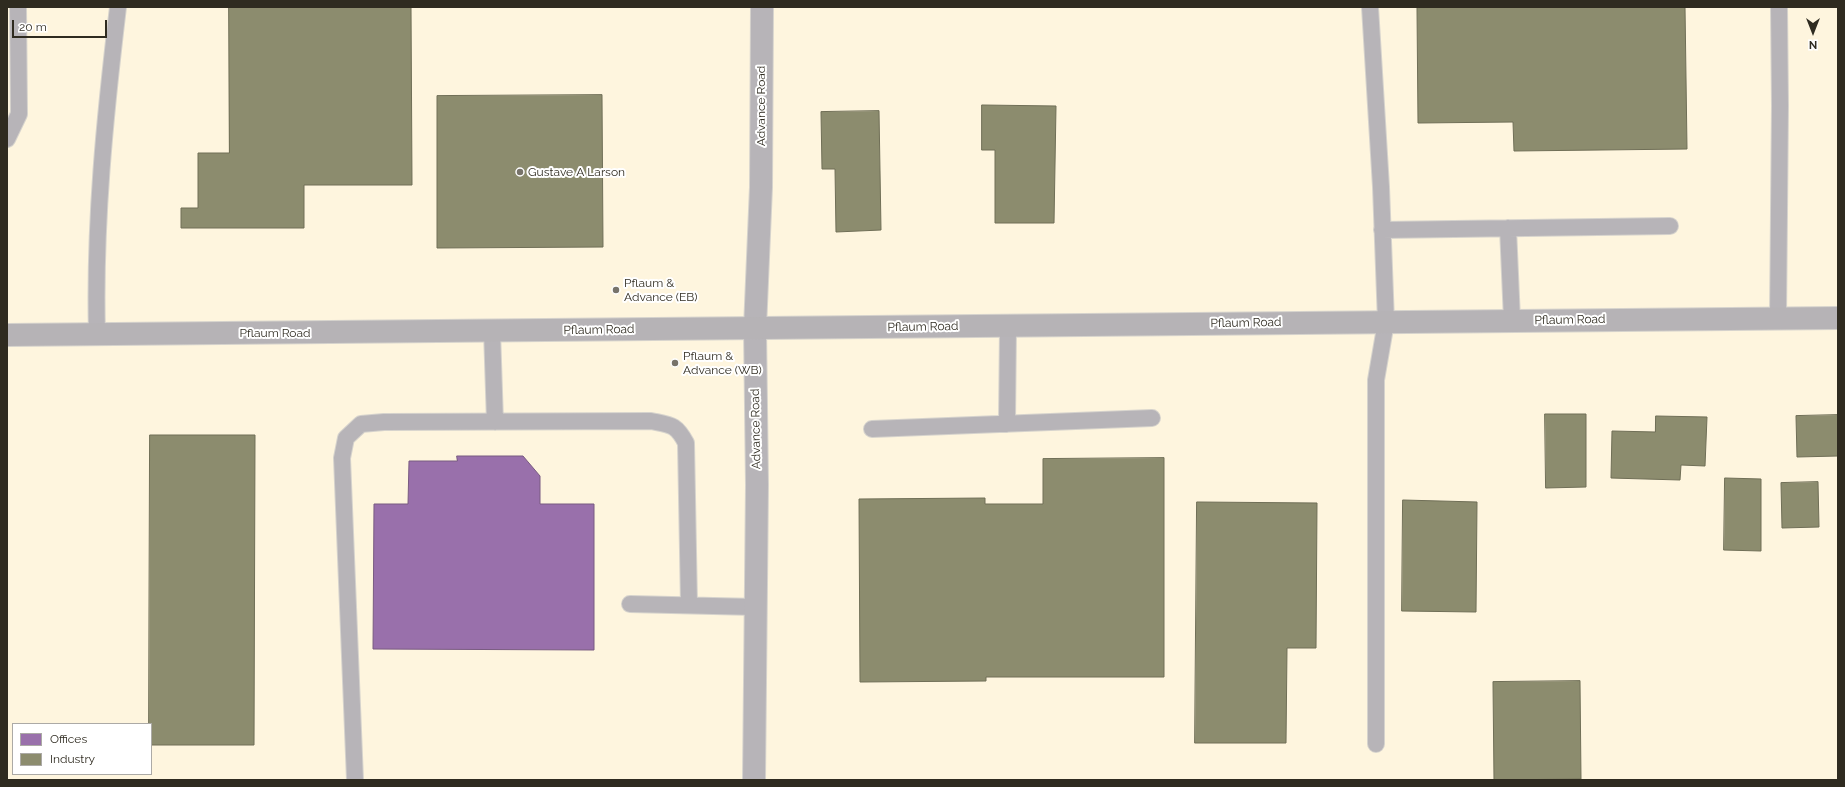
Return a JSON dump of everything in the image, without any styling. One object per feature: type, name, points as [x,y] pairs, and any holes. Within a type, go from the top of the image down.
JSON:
[{"type":"street","name":"Advance Road","points":[[754,780],[755,328],[761,187],[762,7]]},
{"type":"street","name":"Pflaum Road","points":[[7,335],[1838,318]]},
{"type":"lane","points":[[7,139],[20,114],[18,7]]},
{"type":"lane","points":[[97,334],[96,278],[99,192],[118,7]]},
{"type":"lane","points":[[1370,7],[1381,187],[1386,322],[1376,380],[1376,744]]},
{"type":"lane","points":[[1778,318],[1780,106],[1779,7]]},
{"type":"lane","points":[[1382,230],[1670,226]]},
{"type":"lane","points":[[1508,228],[1512,320]]},
{"type":"lane","points":[[1007,424],[1008,326]]},
{"type":"lane","points":[[492,331],[494,422]]},
{"type":"lane","points":[[872,429],[1152,418]]},
{"type":"lane","points":[[355,780],[342,458],[346,438],[361,424],[384,422],[651,421],[670,425],[679,430],[686,443],[689,605]]},
{"type":"lane","points":[[630,604],[755,607]]},
{"type":"shaded area","points":[[7,7],[1838,7],[1838,780],[7,780]]},
{"type":"building: Offices","points":[[457,456],[523,456],[540,476],[540,504],[594,504],[594,650],[373,649],[374,504],[408,504],[409,461],[457,461]]},
{"type":"building: Industry","points":[[229,7],[411,7],[412,185],[304,185],[304,228],[181,228],[181,208],[198,208],[198,153],[229,153]]},
{"type":"building: Industry","points":[[1685,7],[1687,149],[1514,151],[1513,122],[1418,123],[1417,8]]},
{"type":"building: Industry","name":"Gustave A Larson","points":[[602,95],[603,247],[437,248],[437,96]]},
{"type":"building: Industry","points":[[982,105],[1056,106],[1054,223],[995,223],[995,150],[982,150]]},
{"type":"building: Industry","points":[[879,111],[881,230],[836,232],[835,169],[822,169],[821,112]]},
{"type":"building: Industry","points":[[1545,414],[1586,414],[1586,487],[1546,488]]},
{"type":"building: Industry","points":[[1838,415],[1838,456],[1797,457],[1796,416]]},
{"type":"building: Industry","points":[[1656,416],[1707,417],[1705,466],[1681,465],[1680,480],[1611,478],[1612,431],[1655,432]]},
{"type":"building: Industry","points":[[150,435],[255,435],[254,745],[152,745],[152,723],[149,723]]},
{"type":"building: Industry","points":[[1164,458],[1164,677],[986,677],[986,681],[860,682],[859,499],[985,498],[985,504],[1043,504],[1043,459]]},
{"type":"building: Industry","points":[[1725,478],[1761,479],[1761,551],[1724,550]]},
{"type":"building: Industry","points":[[1818,482],[1819,527],[1782,528],[1781,483]]},
{"type":"building: Industry","points":[[1403,500],[1477,502],[1476,612],[1402,611]]},
{"type":"building: Industry","points":[[1197,502],[1317,503],[1316,648],[1287,648],[1286,743],[1195,743]]},
{"type":"building: Industry","points":[[1580,681],[1581,779],[1494,780],[1493,682]]},
{"type":"place","name":"Gustave A Larson","points":[[520,172]]},
{"type":"place","name":"Pflaum & Advance (EB)","points":[[616,290]]},
{"type":"place","name":"Pflaum & Advance (WB)","points":[[675,363]]}]
